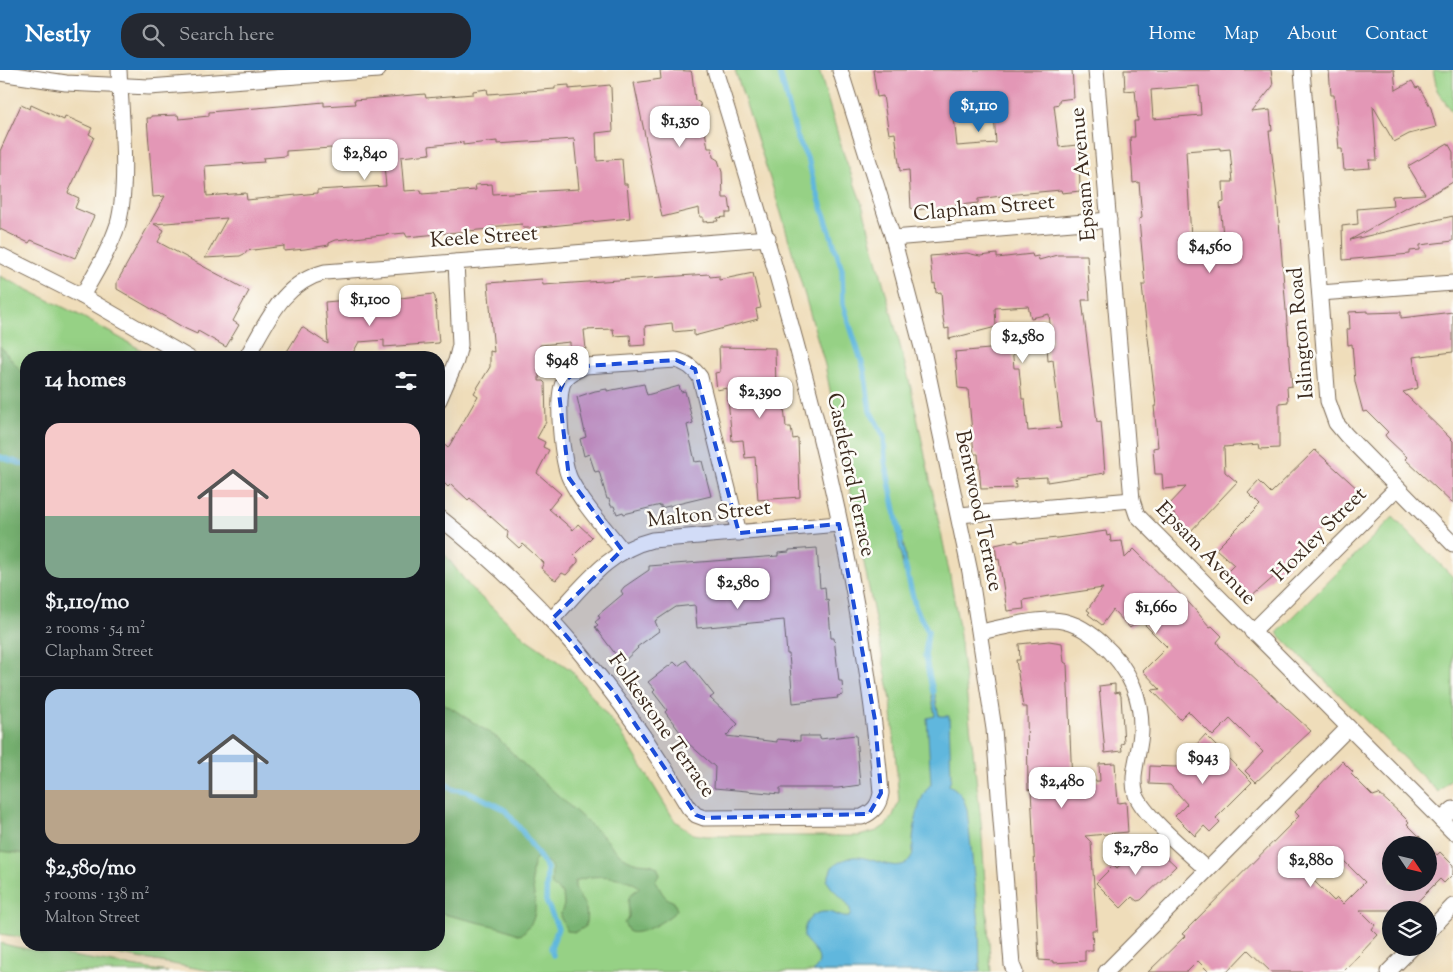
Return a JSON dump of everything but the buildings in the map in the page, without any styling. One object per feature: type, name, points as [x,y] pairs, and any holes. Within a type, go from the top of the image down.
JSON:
[{"type":"street","points":[[82,296],[109,245],[121,207],[123,183],[119,70]]},
{"type":"street","points":[[0,73],[66,83],[120,86],[225,82],[378,70]]},
{"type":"street","name":"Castleford Terrace","points":[[715,70],[768,238],[805,370],[839,524],[865,652],[873,707],[881,793],[875,809]]},
{"type":"street","name":"Bentwood Terrace","points":[[840,70],[894,238],[924,355],[981,632],[994,729],[1012,965],[1015,972]]},
{"type":"street","name":"Epsam Avenue","points":[[1096,70],[1132,500],[1137,515],[1145,526],[1453,832]]},
{"type":"street","name":"Islington Road","points":[[1302,70],[1328,401],[1332,414],[1340,428],[1396,488],[1453,544]]},
{"type":"street","name":"Clapham Street","points":[[894,238],[1109,220]]},
{"type":"street","name":"Keele Street","points":[[250,351],[280,301],[298,282],[312,275],[325,272],[768,238]]},
{"type":"street","points":[[0,255],[82,296],[177,351]]},
{"type":"street","points":[[445,386],[456,361],[460,345],[456,262]]},
{"type":"street","points":[[1320,293],[1453,283]]},
{"type":"street","points":[[622,550],[577,492],[569,478],[565,462],[559,393],[564,381],[574,371],[586,366],[676,360],[686,363],[695,369],[700,377],[739,533]]},
{"type":"street","name":"Hoxley Street","points":[[1252,632],[1396,488]]},
{"type":"street","points":[[958,515],[1132,500]]},
{"type":"street","name":"Folkestone Terrace","points":[[445,521],[505,572],[552,619],[614,691],[642,730],[689,808],[696,815],[704,818],[862,817],[875,809]]},
{"type":"street","name":"Malton Street","points":[[552,619],[606,563],[622,550],[652,540],[839,524]]},
{"type":"street","points":[[981,632],[1033,621],[1063,621],[1084,630],[1110,652],[1128,674],[1138,701],[1141,730],[1134,778],[1137,797],[1146,811],[1206,870]]},
{"type":"street","points":[[1106,972],[1348,728]]},
{"type":"street","points":[[1441,820],[1453,808]]},
{"type":"street","points":[[1437,923],[1453,906]]},
{"type":"street","points":[[1388,972],[1404,956]]},
{"type":"highlighted area","points":[[676,360],[695,369],[739,533],[839,524],[875,720],[881,793],[869,814],[704,818],[696,815],[613,691],[552,619],[622,550],[569,478],[559,393],[564,381],[585,366]]},
{"type":"green space","points":[[735,70],[819,70],[843,152],[862,204],[911,388],[959,627],[981,822],[991,972],[217,972],[100,951],[445,951],[445,555],[470,587],[526,639],[571,670],[622,734],[675,821],[693,834],[706,836],[859,836],[877,831],[886,825],[892,818],[899,801],[891,700],[825,365],[781,213]]},
{"type":"green space","points":[[1433,70],[1453,70],[1453,114],[1437,90]]},
{"type":"green space","points":[[0,276],[79,315],[143,351],[20,351],[20,937],[0,934]]},
{"type":"green space","points":[[0,346],[20,370],[20,853],[0,851]]},
{"type":"green space","points":[[1393,517],[1453,577],[1453,777],[1438,792],[1277,633]]},
{"type":"green space","points":[[445,704],[499,739],[623,857],[633,862],[650,864],[657,867],[660,874],[655,881],[665,896],[674,902],[677,910],[668,918],[647,929],[634,933],[629,932],[624,923],[629,917],[628,900],[640,888],[627,880],[618,878],[589,877],[575,882],[577,893],[585,905],[587,918],[585,927],[576,932],[567,931],[560,916],[564,905],[563,894],[552,886],[552,868],[548,862],[536,858],[532,873],[535,914],[532,922],[521,935],[502,928],[445,914]]},
{"type":"green space","points":[[0,943],[20,948],[20,951],[40,951],[168,972],[7,972],[0,970]]},
{"type":"water","points":[[902,533],[907,570],[904,572],[897,534]]},
{"type":"water","points":[[933,685],[939,716],[949,716],[951,778],[949,785],[961,795],[967,809],[979,924],[980,972],[813,972],[817,967],[819,958],[804,938],[805,926],[808,921],[815,914],[821,912],[833,913],[842,917],[849,917],[851,913],[844,900],[827,881],[832,867],[853,857],[897,866],[909,861],[912,856],[918,809],[923,795],[931,784],[927,718],[935,716],[930,686]]},
{"type":"waterway","points":[[779,70],[797,137],[809,162],[842,269],[843,304],[864,369],[870,411],[884,436],[885,461],[901,541]]},
{"type":"waterway","points":[[0,457],[20,463]]},
{"type":"waterway","points":[[905,565],[916,609],[928,631],[925,656],[933,692]]},
{"type":"waterway","points":[[445,783],[452,789],[467,791],[504,809],[522,831],[547,868],[546,901],[558,928],[551,948],[553,955]]}]
